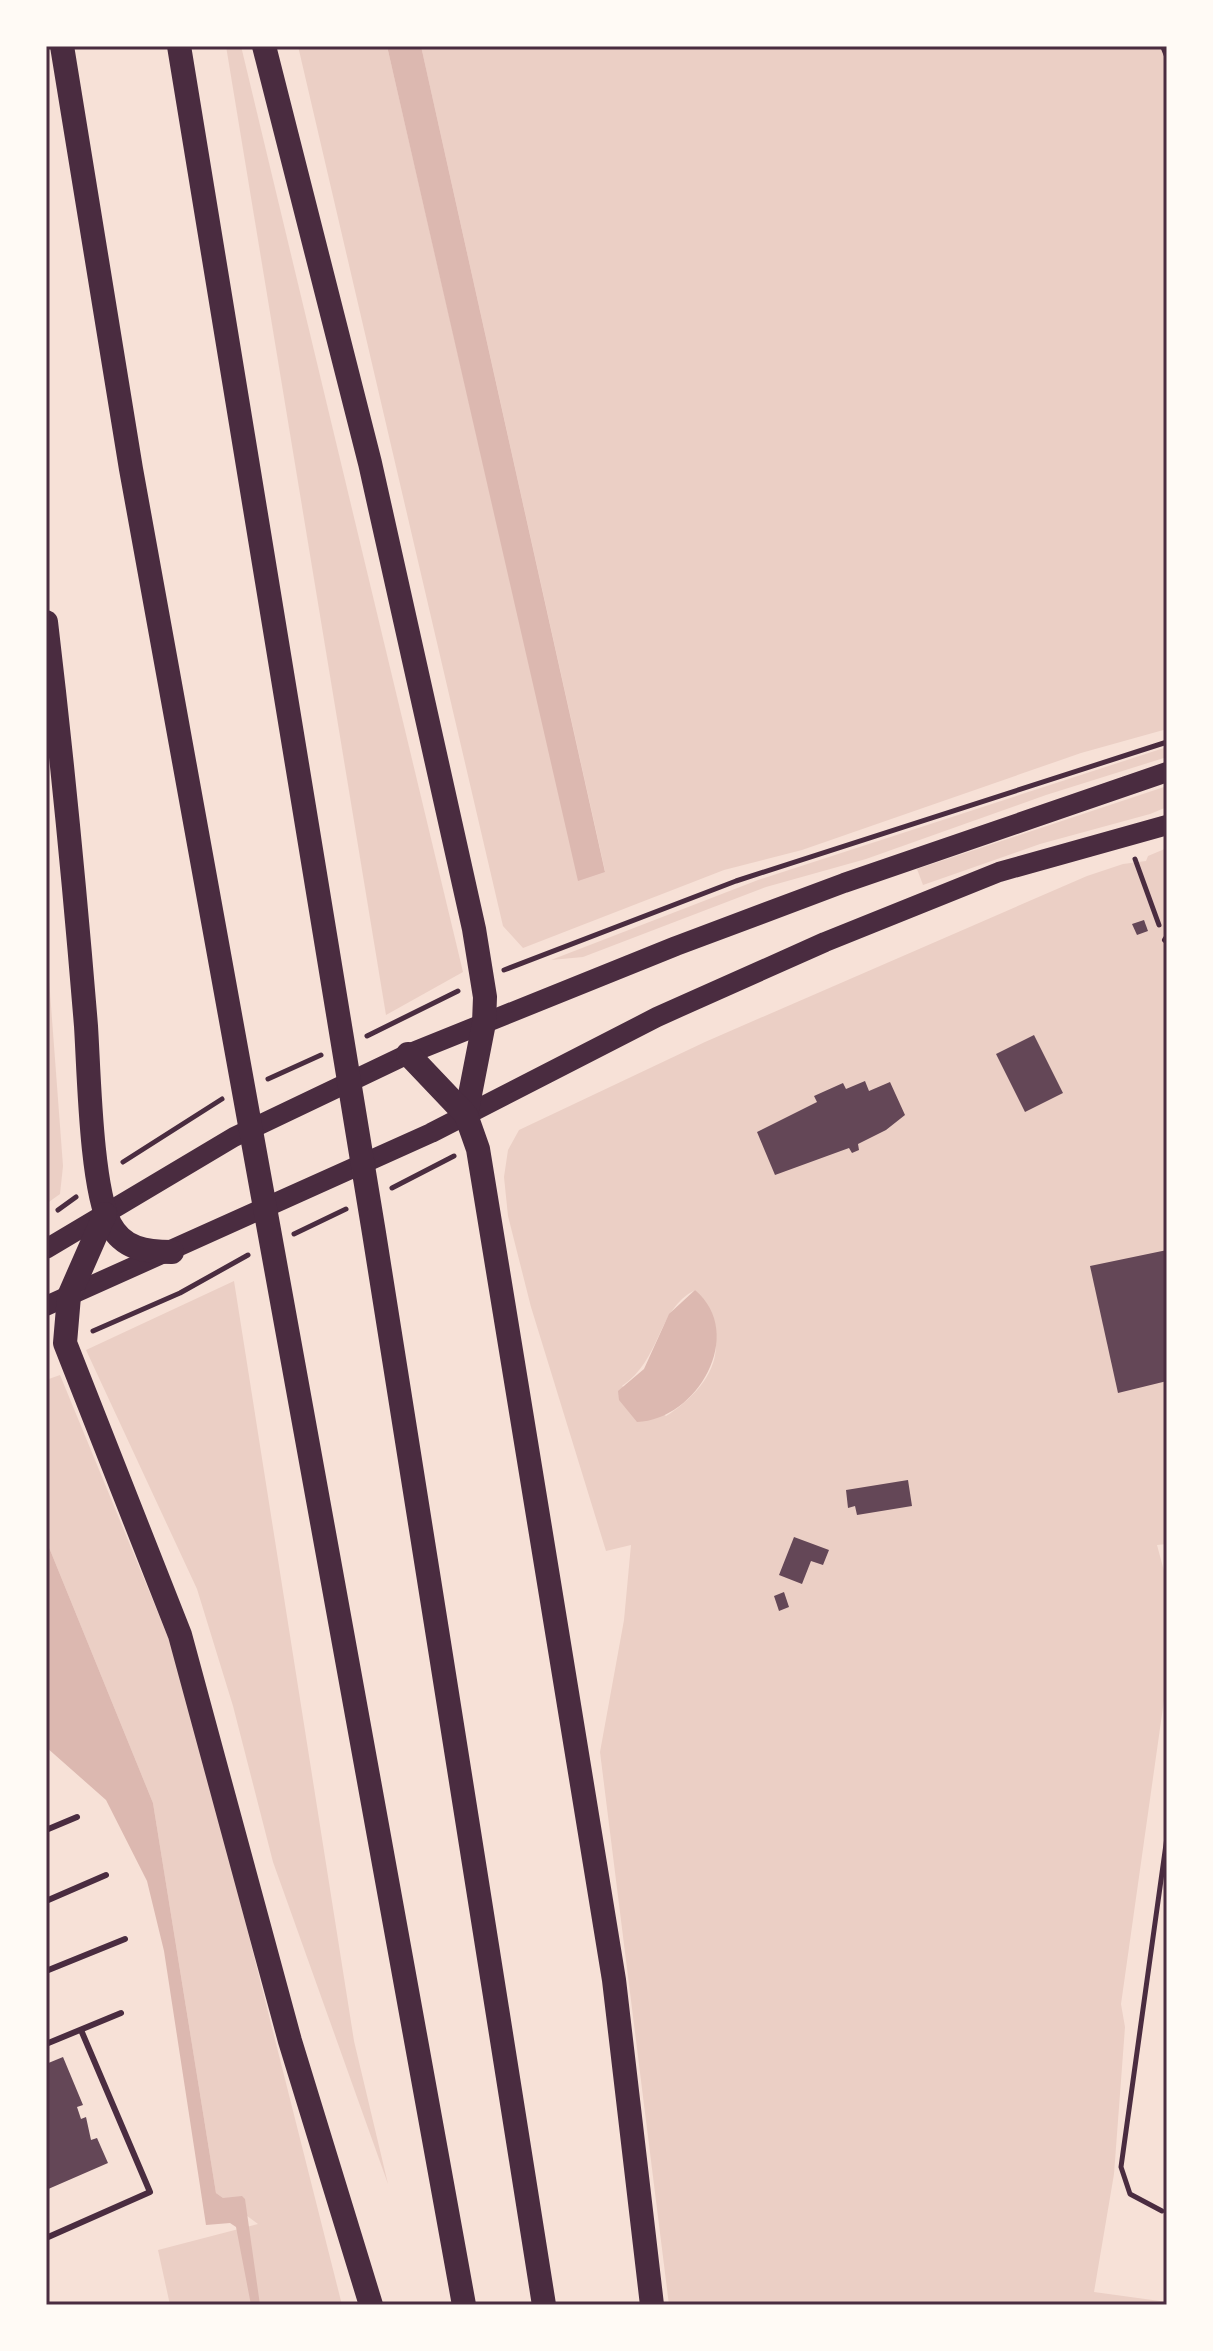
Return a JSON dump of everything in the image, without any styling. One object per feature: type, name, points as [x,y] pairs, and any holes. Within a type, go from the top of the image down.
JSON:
[{"type":"highway","points":[[62,46],[131,469],[464,2305]]},
{"type":"highway","points":[[179,46],[374,1233],[544,2305]]},
{"type":"highway","points":[[264,46],[370,463],[474,929],[485,997],[484,1023],[466,1115]]},
{"type":"highway","points":[[46,622],[64,776],[93,1126],[105,1214],[116,1233],[133,1247],[149,1252],[172,1252]]},
{"type":"highway","points":[[408,1054],[466,1115],[476,1141],[614,1980],[652,2305]]},
{"type":"highway","points":[[65,1343],[69,1296],[105,1214]]},
{"type":"highway","points":[[46,1319],[65,1343],[180,1635],[290,2041],[371,2305]]},
{"type":"main road","points":[[46,1249],[187,1163],[283,1111],[408,1054],[830,888],[1167,772]]},
{"type":"main road","points":[[46,1306],[172,1252],[466,1115],[657,1017],[825,942],[999,872],[1068,849],[1167,825]]},
{"type":"lane","points":[[1163,46],[1167,56]]},
{"type":"lane","points":[[46,1830],[77,1817]]},
{"type":"lane","points":[[46,1901],[106,1875]]},
{"type":"lane","points":[[46,1971],[125,1939]]},
{"type":"lane","points":[[46,2044],[121,2013]]},
{"type":"lane","points":[[46,2238],[150,2192],[81,2030]]},
{"type":"path","points":[[970,806],[1167,742]]},
{"type":"path","points":[[1133,855],[1166,938]]},
{"type":"path","points":[[382,1193],[436,1167],[476,1141]]},
{"type":"path","points":[[287,1237],[355,1205]]},
{"type":"path","points":[[65,1343],[180,1293],[261,1249]]},
{"type":"path","points":[[1162,2211],[1130,2194],[1121,2167],[1167,1837]]},
{"type":"shaded area","points":[[226,46],[241,46],[463,972],[386,1015]]},
{"type":"shaded area","points":[[298,46],[387,46],[579,880],[605,871],[421,46],[1167,46],[1167,729],[1081,753],[802,850],[724,870],[523,948],[503,926]]},
{"type":"shaded area","points":[[387,46],[421,46],[605,872],[578,881]]},
{"type":"shaded area","points":[[1167,747],[1167,757],[1046,795],[866,859],[766,887],[583,957],[551,960],[758,880]]},
{"type":"shaded area","points":[[1167,786],[1167,807],[1150,814],[1040,844],[923,885],[917,869]]},
{"type":"shaded area","points":[[1167,848],[1167,1544],[1157,1545],[1167,1582],[1167,1679],[1121,2004],[1125,2027],[1114,2174],[1094,2292],[1167,2302],[1167,2305],[669,2305],[600,1752],[624,1620],[631,1545],[606,1551],[531,1307],[508,1216],[504,1177],[508,1150],[519,1130],[705,1042],[1087,876],[1123,864],[1146,861],[1148,856]],"holes":[[[695,1290],[713,1327],[715,1358],[696,1391],[666,1416],[622,1386],[645,1362],[673,1310]]]},
{"type":"shaded area","points":[[46,939],[63,1166],[60,1194],[46,1204]]},
{"type":"shaded area","points":[[234,1281],[354,2041],[388,2184],[273,1862],[233,1706],[197,1589],[86,1350]]},
{"type":"shaded area","points":[[695,1290],[710,1308],[716,1329],[715,1351],[708,1372],[679,1407],[659,1418],[637,1422],[619,1400],[618,1391],[644,1369],[669,1314]]},
{"type":"shaded area","points":[[60,1375],[182,1671],[342,2305],[170,2305],[158,2250],[258,2224],[216,2193],[153,1803],[46,1540],[46,1380]]},
{"type":"shaded area","points":[[46,1540],[153,1803],[216,2193],[223,2198],[242,2196],[245,2199],[260,2305],[251,2305],[236,2227],[230,2223],[206,2225],[164,1951],[147,1881],[106,1800],[46,1747]]},
{"type":"building","points":[[1144,920],[1148,931],[1137,935],[1132,924]]},
{"type":"building","points":[[1034,1035],[1063,1093],[1025,1112],[996,1054]]},
{"type":"building","points":[[865,1081],[869,1091],[890,1082],[905,1115],[886,1130],[858,1144],[859,1150],[852,1153],[849,1148],[775,1175],[757,1132],[817,1102],[814,1096],[843,1083],[846,1089]]},
{"type":"building","points":[[1167,1250],[1167,1381],[1118,1393],[1090,1266]]},
{"type":"building","points":[[908,1480],[912,1506],[857,1515],[855,1506],[848,1508],[846,1490]]},
{"type":"building","points":[[794,1537],[829,1550],[823,1565],[811,1561],[802,1584],[779,1575]]},
{"type":"building","points":[[784,1592],[789,1607],[779,1611],[774,1596]]},
{"type":"building","points":[[63,2057],[83,2105],[77,2107],[81,2119],[86,2117],[91,2140],[97,2138],[108,2163],[46,2190],[46,2064]]}]
